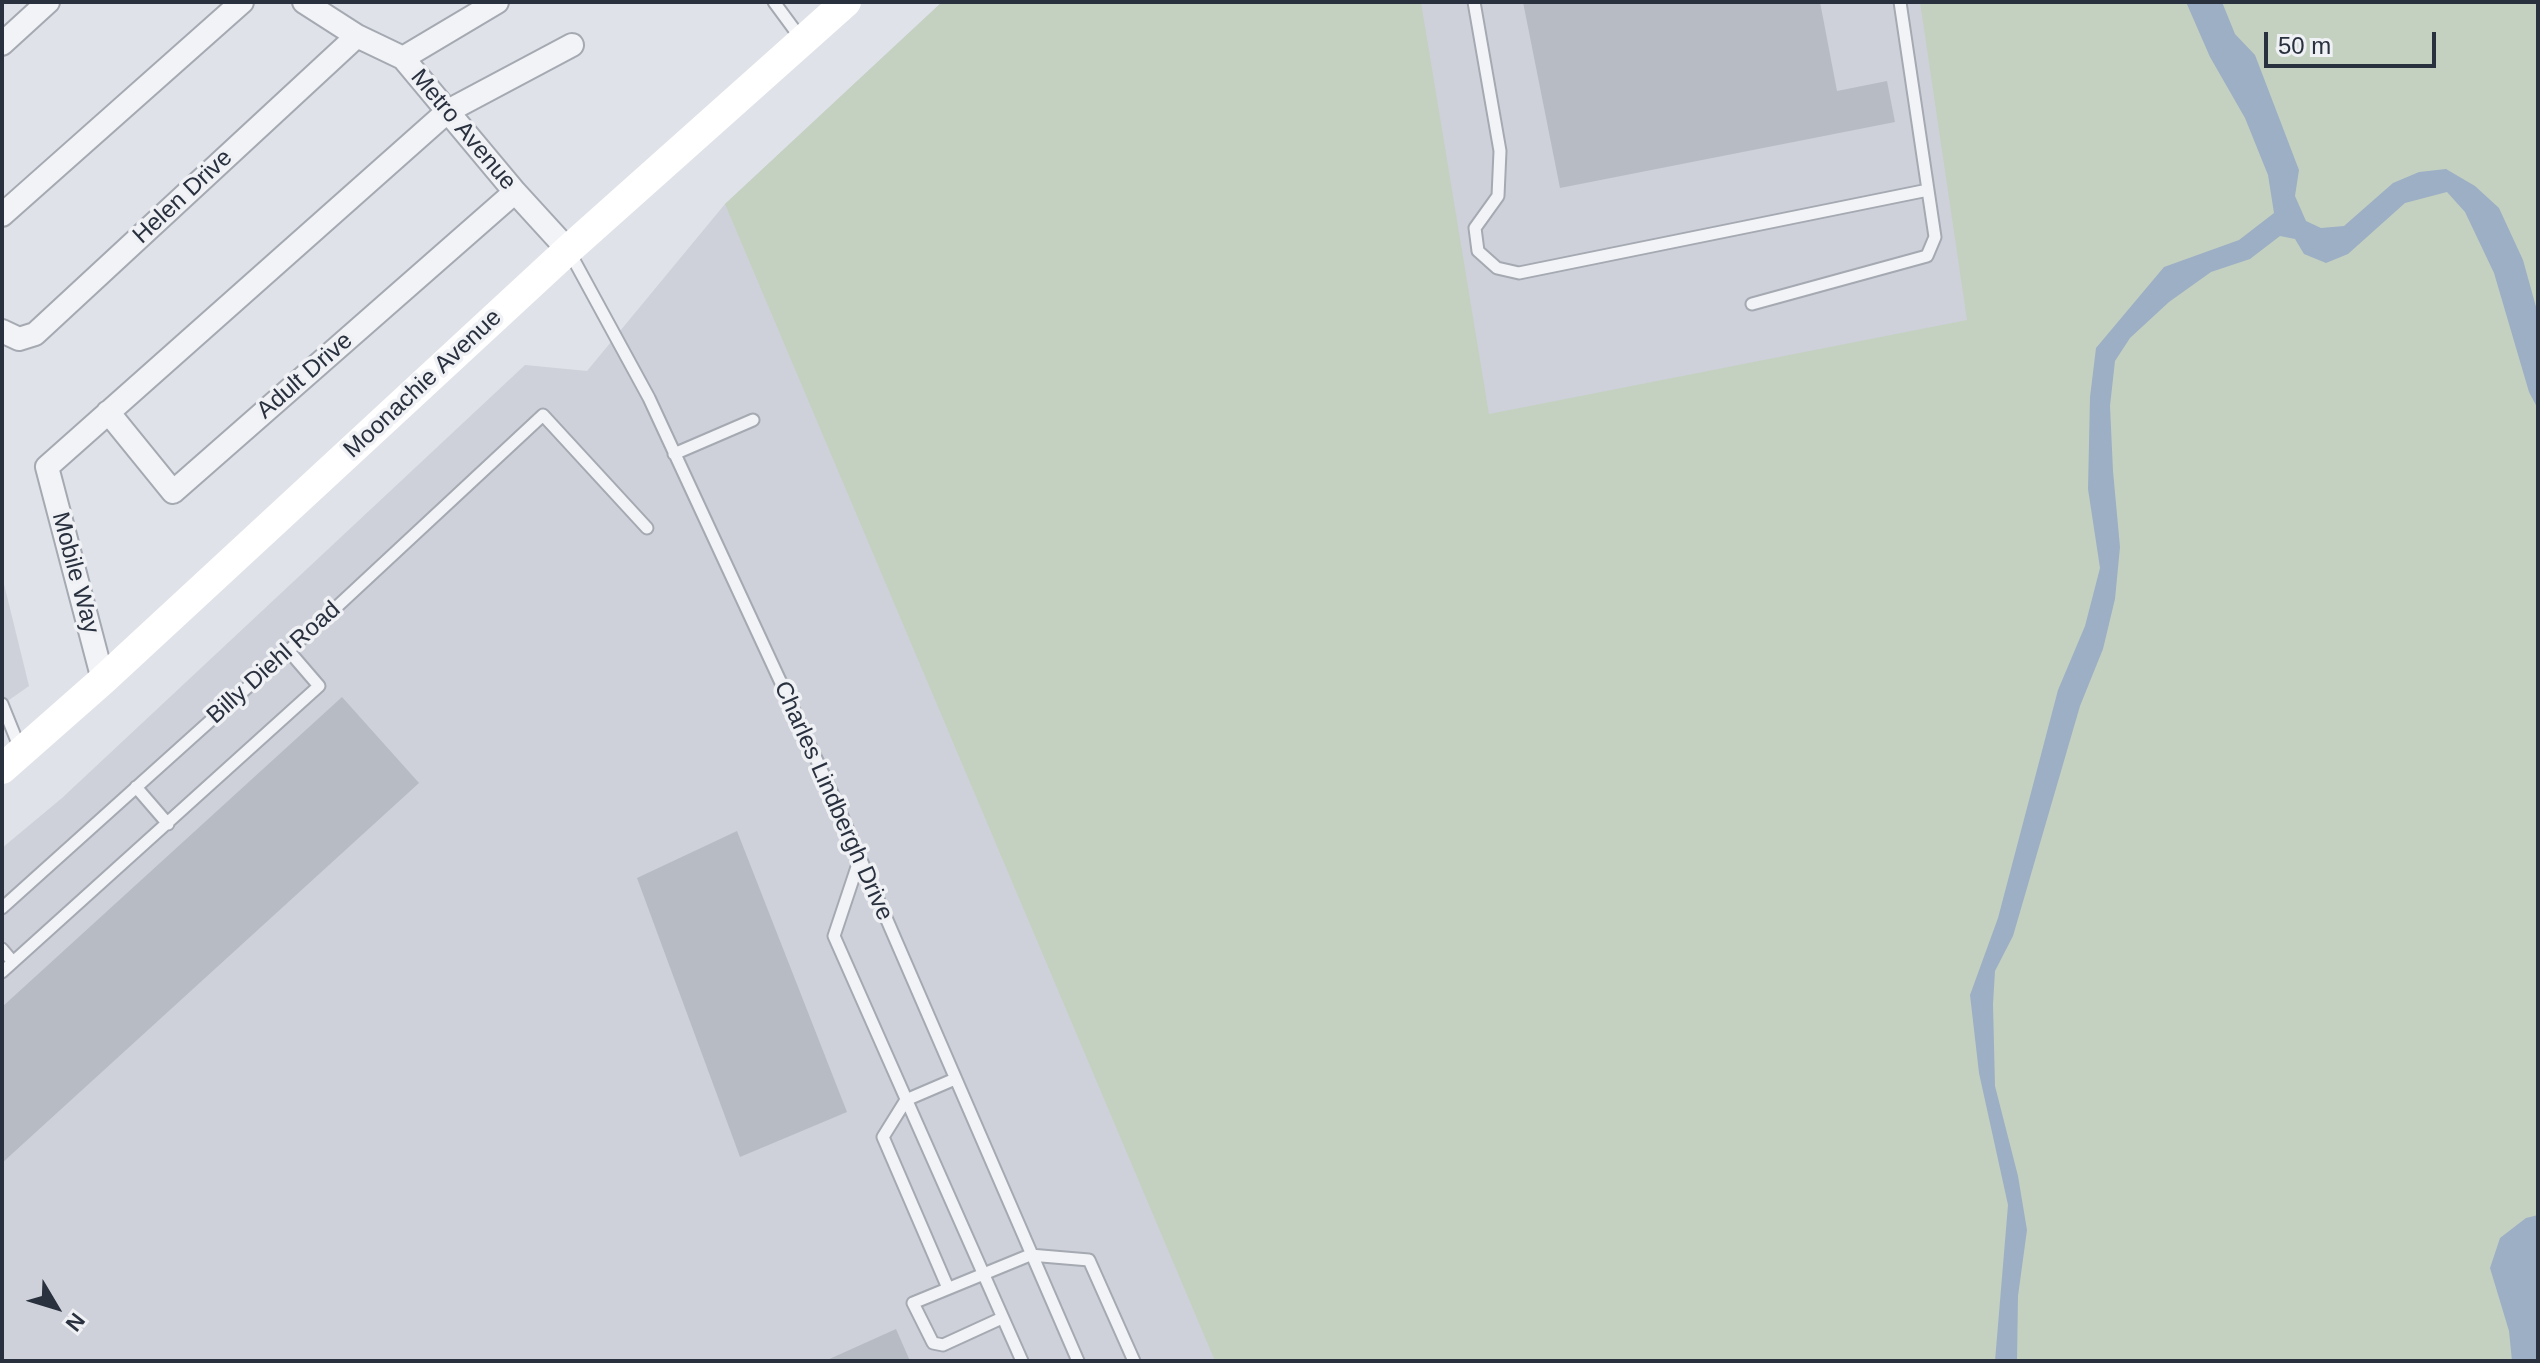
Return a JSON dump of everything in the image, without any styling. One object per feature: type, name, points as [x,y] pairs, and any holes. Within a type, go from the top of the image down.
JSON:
[{"type":"main road","name":"Moonachie Avenue","points":[[12,760],[103,680],[568,250],[845,2]]},
{"type":"street","points":[[2,44],[48,2]]},
{"type":"street","points":[[2,215],[242,2]]},
{"type":"street","name":"Metro Avenue","points":[[304,2],[357,36],[403,58],[568,250]]},
{"type":"street","points":[[403,58],[497,2]]},
{"type":"street","name":"Helen Drive","points":[[2,331],[19,339],[35,334],[357,36]]},
{"type":"street","points":[[108,412],[448,111],[572,45]]},
{"type":"street","name":"Adult Drive","points":[[108,412],[173,492],[515,192]]},
{"type":"street","name":"Mobile Way","points":[[103,680],[47,467],[108,412]]},
{"type":"lane","points":[[774,2],[803,41]]},
{"type":"lane","points":[[1474,2],[1500,151],[1498,196],[1475,228],[1478,251],[1497,268],[1519,273],[1928,190]]},
{"type":"lane","points":[[1752,304],[1927,256],[1935,237],[1900,2]]},
{"type":"lane","name":"Charles Lindbergh Drive","points":[[568,250],[649,398],[832,793],[1078,1361]]},
{"type":"lane","name":"Billy Diehl Road","points":[[2,908],[543,415],[647,528]]},
{"type":"lane","points":[[674,454],[753,420]]},
{"type":"lane","points":[[2,972],[319,686],[288,650]]},
{"type":"lane","points":[[2,704],[12,760]]},
{"type":"lane","points":[[136,787],[168,824]]},
{"type":"lane","points":[[860,858],[834,936],[1022,1361]]},
{"type":"lane","points":[[2,949],[13,962]]},
{"type":"lane","points":[[948,1288],[883,1137],[906,1100],[955,1079]]},
{"type":"lane","points":[[1002,1318],[943,1345],[933,1343],[913,1303],[1030,1255],[1089,1260],[1134,1361]]},
{"type":"shaded area","points":[[942,2],[2538,2],[2538,1361],[2,1361],[2,848],[62,798],[525,365],[587,371],[725,204]]},
{"type":"shaded area","points":[[2,576],[29,686],[2,705]]},
{"type":"green space","points":[[942,2],[1421,2],[1489,414],[1967,320],[1920,2],[2538,2],[2538,1361],[1215,1361],[725,204]]},
{"type":"water","points":[[2186,2],[2222,2],[2235,34],[2255,55],[2299,170],[2295,196],[2306,221],[2321,228],[2344,226],[2393,183],[2419,172],[2446,169],[2475,186],[2499,208],[2523,260],[2538,314],[2538,409],[2529,392],[2494,273],[2465,212],[2447,192],[2405,203],[2348,254],[2326,263],[2304,254],[2295,239],[2280,236],[2250,259],[2211,272],[2169,302],[2130,338],[2115,361],[2110,406],[2120,547],[2115,599],[2103,649],[2080,706],[2013,936],[1995,971],[1995,1086],[2018,1176],[2027,1230],[2018,1296],[2017,1361],[1995,1361],[2008,1205],[1979,1073],[1970,995],[1998,918],[2058,690],[2085,626],[2100,568],[2088,489],[2090,397],[2096,348],[2164,267],[2239,240],[2274,213],[2268,175],[2245,118],[2210,57]]},
{"type":"water","points":[[2538,1215],[2538,1352],[2536,1361],[2512,1361],[2509,1331],[2490,1268],[2500,1238],[2526,1218]]},
{"type":"building","points":[[1523,2],[1820,2],[1837,91],[1887,81],[1895,122],[1560,188]]},
{"type":"building","points":[[342,697],[419,783],[2,1163],[2,1007]]},
{"type":"building","points":[[737,831],[847,1112],[740,1157],[637,878]]},
{"type":"building","points":[[896,1329],[910,1361],[825,1361]]}]
